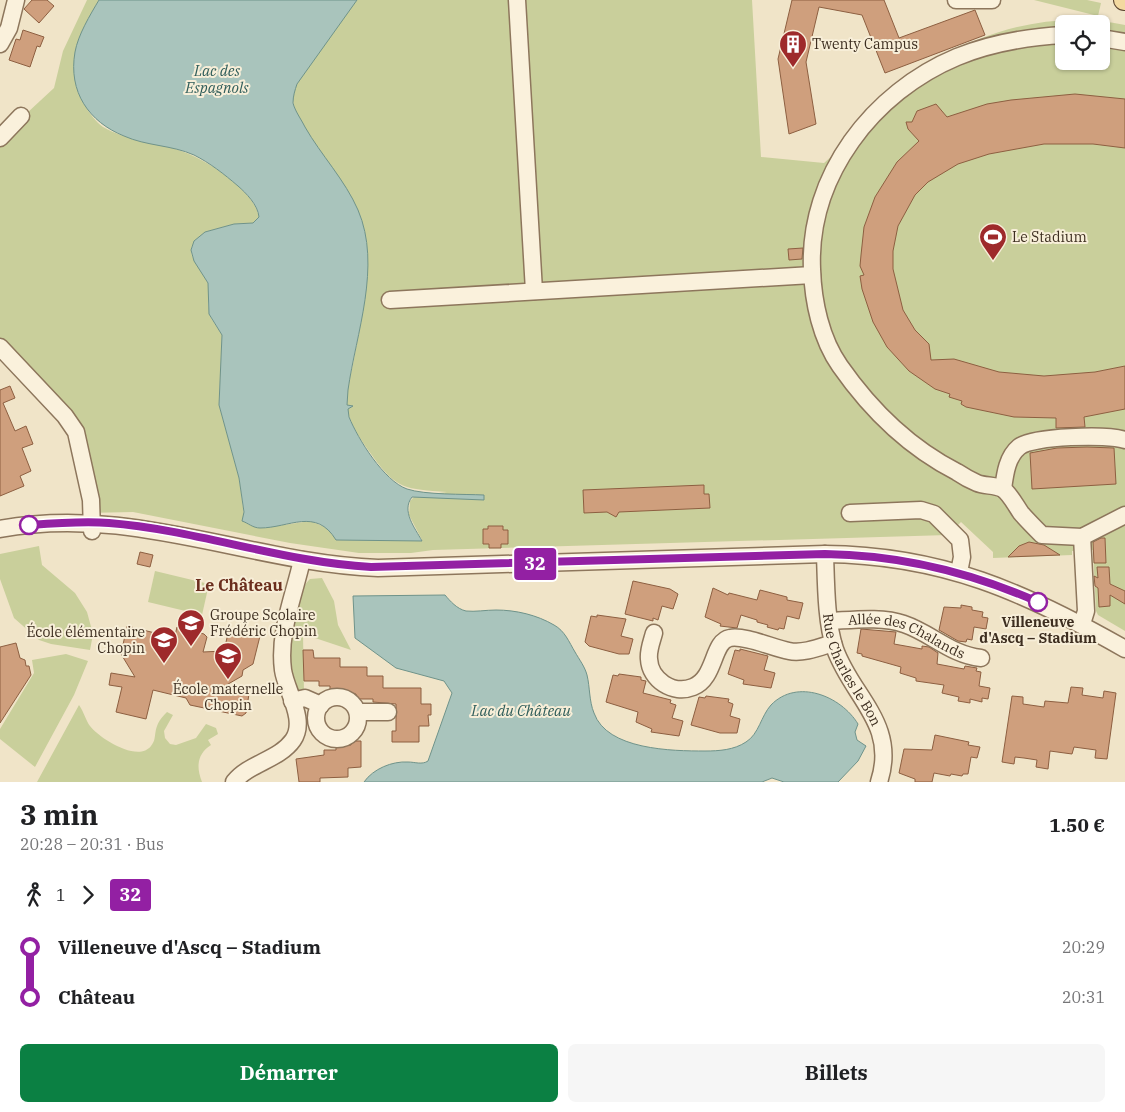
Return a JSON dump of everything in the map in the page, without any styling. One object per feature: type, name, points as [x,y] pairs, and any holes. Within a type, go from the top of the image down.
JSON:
[{"type":"street","points":[[0,44],[9,28],[16,0]]},
{"type":"street","points":[[517,0],[534,291]]},
{"type":"street","points":[[956,0],[992,0]]},
{"type":"street","points":[[1055,37],[1008,41],[956,57],[900,90],[875,112],[849,145],[833,170],[813,234],[812,275],[820,324],[838,364],[867,400],[908,440],[946,467],[978,484],[1002,489],[1042,535],[1082,537],[1125,515]]},
{"type":"street","points":[[1110,40],[1125,42]]},
{"type":"street","points":[[0,138],[21,116]]},
{"type":"street","points":[[390,300],[812,275]]},
{"type":"street","points":[[0,347],[66,416],[76,432],[85,468],[93,527]]},
{"type":"street","points":[[1002,489],[1006,467],[1020,446],[1031,442],[1096,436],[1125,440]]},
{"type":"street","points":[[850,513],[921,510],[931,512],[960,540],[962,557],[959,572]]},
{"type":"street","points":[[0,529],[29,525],[132,527],[183,535],[302,560],[352,566],[399,568],[825,554],[899,560],[959,572],[1020,594],[1082,624],[1125,649]]},
{"type":"street","points":[[0,537],[93,527]]},
{"type":"street","points":[[1082,537],[1086,611],[1082,624]]},
{"type":"street","name":"Rue Charles le Bon","points":[[825,554],[833,643],[840,661],[878,727],[884,756],[879,782]]},
{"type":"street","points":[[234,782],[249,768],[281,751],[293,741],[298,728],[284,672],[282,649],[302,560]]},
{"type":"street","name":"Allée des Chalands","points":[[830,621],[897,622],[914,628],[960,654],[981,658]]},
{"type":"street","points":[[654,633],[649,654],[652,671],[664,684],[682,689],[694,686],[706,679],[720,643],[727,638],[738,638],[795,652],[833,643]]},
{"type":"street","points":[[332,697],[345,698],[351,701],[358,712],[358,726],[350,736],[343,739],[330,738],[320,730],[317,724],[317,711],[320,705],[332,697]]},
{"type":"street","points":[[292,701],[305,698],[320,705]]},
{"type":"street","points":[[358,712],[388,712]]},
{"type":"green space","name":"Le Stadium","points":[[87,0],[99,0],[80,39],[75,66],[75,80],[79,93],[91,115],[100,125],[111,131],[179,150],[206,162],[241,189],[256,208],[259,217],[253,223],[234,224],[205,232],[192,246],[191,250],[192,256],[208,283],[210,293],[208,304],[211,318],[222,335],[219,405],[239,478],[245,522],[262,528],[311,521],[331,530],[422,540],[409,515],[410,501],[415,496],[447,492],[421,490],[395,481],[380,466],[353,426],[347,408],[347,396],[366,290],[366,239],[356,208],[302,123],[295,109],[293,97],[296,87],[310,62],[357,0],[752,0],[761,157],[824,163],[943,57],[964,46],[1008,29],[1055,21],[1055,70],[1110,70],[1110,22],[1125,25],[1125,631],[1098,615],[1096,611],[1093,550],[1072,551],[1072,555],[993,558],[993,552],[961,522],[948,535],[433,550],[411,553],[359,553],[290,543],[133,512],[86,513],[71,417],[0,341],[0,138],[54,88],[63,51]]},
{"type":"green space","points":[[1034,0],[1087,0],[1101,3],[1098,15]]},
{"type":"green space","points":[[39,546],[42,565],[75,593],[87,612],[93,634],[90,650],[51,644],[39,640],[14,618],[0,579],[0,554]]},
{"type":"green space","points":[[155,571],[209,584],[202,615],[148,602]]},
{"type":"green space","points":[[322,578],[334,601],[338,625],[351,650],[303,634],[304,692],[299,693],[294,683],[291,669],[291,634],[294,617],[303,588],[310,579]]},
{"type":"green space","points":[[66,654],[88,661],[74,695],[35,767],[0,739],[0,729],[34,673],[32,660]]},
{"type":"green space","points":[[79,705],[89,724],[102,737],[119,747],[137,752],[145,751],[151,746],[158,723],[167,712],[173,715],[164,731],[165,738],[170,744],[176,745],[196,738],[206,724],[216,728],[218,734],[208,740],[211,745],[200,757],[199,771],[202,782],[37,782]]},
{"type":"water","name":"Lac des Espagnols","points":[[99,0],[357,0],[297,84],[293,103],[311,137],[353,199],[365,231],[368,254],[367,277],[365,300],[348,390],[347,405],[353,406],[348,409],[349,417],[365,447],[381,469],[398,485],[415,491],[484,495],[484,500],[412,497],[409,502],[408,514],[422,541],[336,540],[320,524],[311,522],[260,528],[242,521],[244,512],[239,478],[219,405],[222,335],[209,314],[208,283],[194,261],[191,250],[194,241],[205,232],[234,224],[253,223],[259,217],[258,213],[245,192],[206,162],[186,152],[141,142],[124,136],[101,123],[91,114],[78,92],[74,67],[75,52],[85,25]]},
{"type":"water","name":"Lac du Château","points":[[445,595],[457,607],[466,611],[496,610],[519,612],[541,618],[558,627],[585,669],[592,708],[601,725],[612,735],[626,741],[659,749],[710,751],[731,748],[741,745],[750,739],[771,705],[782,697],[793,693],[805,692],[818,694],[841,705],[858,724],[855,732],[857,740],[866,746],[858,761],[838,782],[784,782],[772,778],[762,782],[364,782],[372,773],[389,764],[428,761],[452,693],[444,681],[396,668],[355,638],[353,596]]},
{"type":"building","points":[[32,0],[47,0],[54,6],[39,23],[24,9]]},
{"type":"building","name":"Twenty Campus","points":[[792,0],[884,0],[899,38],[975,10],[985,35],[885,73],[862,15],[819,7],[806,62],[816,124],[789,134],[778,59]]},
{"type":"building","points":[[23,30],[44,37],[40,47],[37,46],[30,67],[9,60],[16,39],[20,40]]},
{"type":"building","points":[[1075,94],[1125,99],[1125,148],[1093,144],[1044,144],[989,154],[958,164],[928,182],[915,195],[898,226],[893,251],[893,269],[903,310],[915,330],[929,344],[931,360],[954,359],[999,372],[1044,376],[1095,372],[1125,366],[1125,409],[1084,417],[1085,427],[1056,428],[1056,418],[1014,417],[966,407],[961,404],[962,401],[949,397],[950,394],[935,389],[909,371],[887,347],[873,322],[862,289],[860,276],[864,275],[860,266],[864,227],[875,197],[897,162],[919,141],[908,129],[906,122],[912,122],[917,111],[936,104],[947,117],[987,104]]},
{"type":"building","points":[[803,248],[802,259],[789,260],[788,249]]},
{"type":"building","points":[[10,386],[15,398],[3,403],[15,431],[26,426],[33,444],[22,448],[31,471],[20,476],[24,486],[0,496],[0,390]]},
{"type":"building","points":[[1057,448],[1114,448],[1116,484],[1032,489],[1030,453]]},
{"type":"building","points":[[704,485],[704,494],[709,494],[710,508],[619,512],[616,517],[607,512],[584,513],[583,490]]},
{"type":"building","points":[[488,526],[503,526],[503,530],[508,530],[508,544],[501,544],[501,548],[489,548],[489,544],[483,544],[483,529],[488,529]]},
{"type":"building","points":[[1105,538],[1106,563],[1094,563],[1093,542]]},
{"type":"building","points":[[1029,542],[1044,545],[1060,555],[1008,557],[1019,546]]},
{"type":"building","points":[[140,552],[153,555],[150,567],[137,564]]},
{"type":"building","points":[[1097,567],[1109,567],[1110,584],[1125,591],[1125,604],[1110,595],[1110,606],[1099,607],[1098,588],[1095,586],[1094,576],[1098,578]]},
{"type":"building","points":[[633,581],[670,589],[678,594],[673,609],[662,606],[658,620],[653,618],[653,621],[625,614]]},
{"type":"building","points":[[713,588],[728,595],[729,593],[757,600],[760,590],[787,597],[787,600],[803,603],[799,619],[787,616],[784,629],[779,628],[778,630],[741,615],[737,628],[720,626],[721,624],[705,617]]},
{"type":"building","points":[[961,605],[983,612],[982,617],[988,618],[986,629],[974,627],[972,640],[967,639],[966,642],[958,641],[939,630],[944,607],[961,608]]},
{"type":"building","points":[[597,615],[626,619],[621,636],[633,639],[629,654],[619,654],[589,646],[585,642],[591,616],[597,617]]},
{"type":"building","points":[[127,626],[155,633],[170,656],[177,627],[204,634],[207,637],[203,652],[224,651],[229,629],[260,636],[253,664],[243,670],[242,676],[223,687],[249,694],[246,713],[242,716],[190,705],[186,698],[153,690],[146,719],[116,712],[122,687],[109,685],[111,673],[135,677],[121,654]]},
{"type":"building","points":[[861,629],[896,632],[894,644],[922,649],[922,646],[929,647],[938,653],[937,664],[964,669],[965,666],[977,668],[976,671],[981,672],[979,686],[990,688],[988,699],[982,698],[982,702],[970,699],[970,703],[958,701],[959,697],[942,693],[944,685],[916,681],[916,678],[900,673],[901,667],[862,656],[862,654],[857,653]]},
{"type":"building","points":[[16,643],[20,658],[25,660],[26,666],[29,666],[31,675],[0,723],[0,647]]},
{"type":"building","points":[[740,649],[768,656],[764,670],[775,673],[771,688],[743,684],[744,680],[728,674],[735,650],[740,651]]},
{"type":"building","points":[[303,650],[313,650],[314,658],[340,658],[340,667],[367,667],[367,676],[383,676],[383,688],[421,688],[421,704],[431,704],[431,715],[428,715],[429,726],[419,726],[419,742],[392,742],[392,731],[396,731],[396,704],[373,702],[373,699],[356,699],[356,694],[346,694],[346,690],[330,689],[330,686],[319,686],[319,681],[304,681]]},
{"type":"building","points":[[619,674],[641,677],[641,680],[646,681],[643,693],[671,700],[670,703],[676,705],[672,718],[683,721],[679,736],[651,732],[652,729],[636,722],[638,712],[606,702],[613,675],[618,676]]},
{"type":"building","points":[[1071,687],[1083,688],[1082,695],[1103,698],[1104,691],[1116,693],[1107,759],[1095,758],[1096,750],[1074,747],[1072,754],[1050,751],[1048,769],[1036,767],[1037,760],[1024,758],[1015,757],[1014,764],[1002,762],[1012,696],[1023,697],[1023,704],[1044,707],[1045,701],[1068,703]]},
{"type":"building","points":[[706,696],[729,699],[728,702],[733,704],[730,716],[740,719],[737,733],[720,733],[691,725],[699,697],[705,698]]},
{"type":"building","points":[[935,735],[969,742],[968,745],[980,747],[977,758],[971,757],[968,774],[963,774],[962,776],[951,774],[950,776],[934,773],[932,782],[915,782],[915,779],[899,773],[904,749],[932,750]]},
{"type":"building","points":[[351,741],[361,741],[361,767],[348,768],[348,777],[320,778],[320,782],[299,782],[296,759],[324,755],[324,750],[336,750],[336,745],[351,745]]},
{"type":"bus line","name":"32","points":[[29,525],[74,522],[114,524],[183,535],[314,562],[371,567],[399,568],[825,554],[858,555],[908,561],[959,572],[990,582],[1038,602]]},
{"type":"place","name":"Twenty Campus","points":[[793,68]]},
{"type":"place","name":"Le Stadium","points":[[993,261]]},
{"type":"place","name":"Villeneuve d'Ascq – Stadium","points":[[1038,602]]},
{"type":"place","name":"Groupe Scolaire Frédéric Chopin","points":[[191,647]]},
{"type":"place","name":"École élémentaire Chopin","points":[[164,664]]},
{"type":"place","name":"École maternelle Chopin","points":[[228,680]]},
{"type":"district","name":"Le Château","points":[[239,585]]}]
